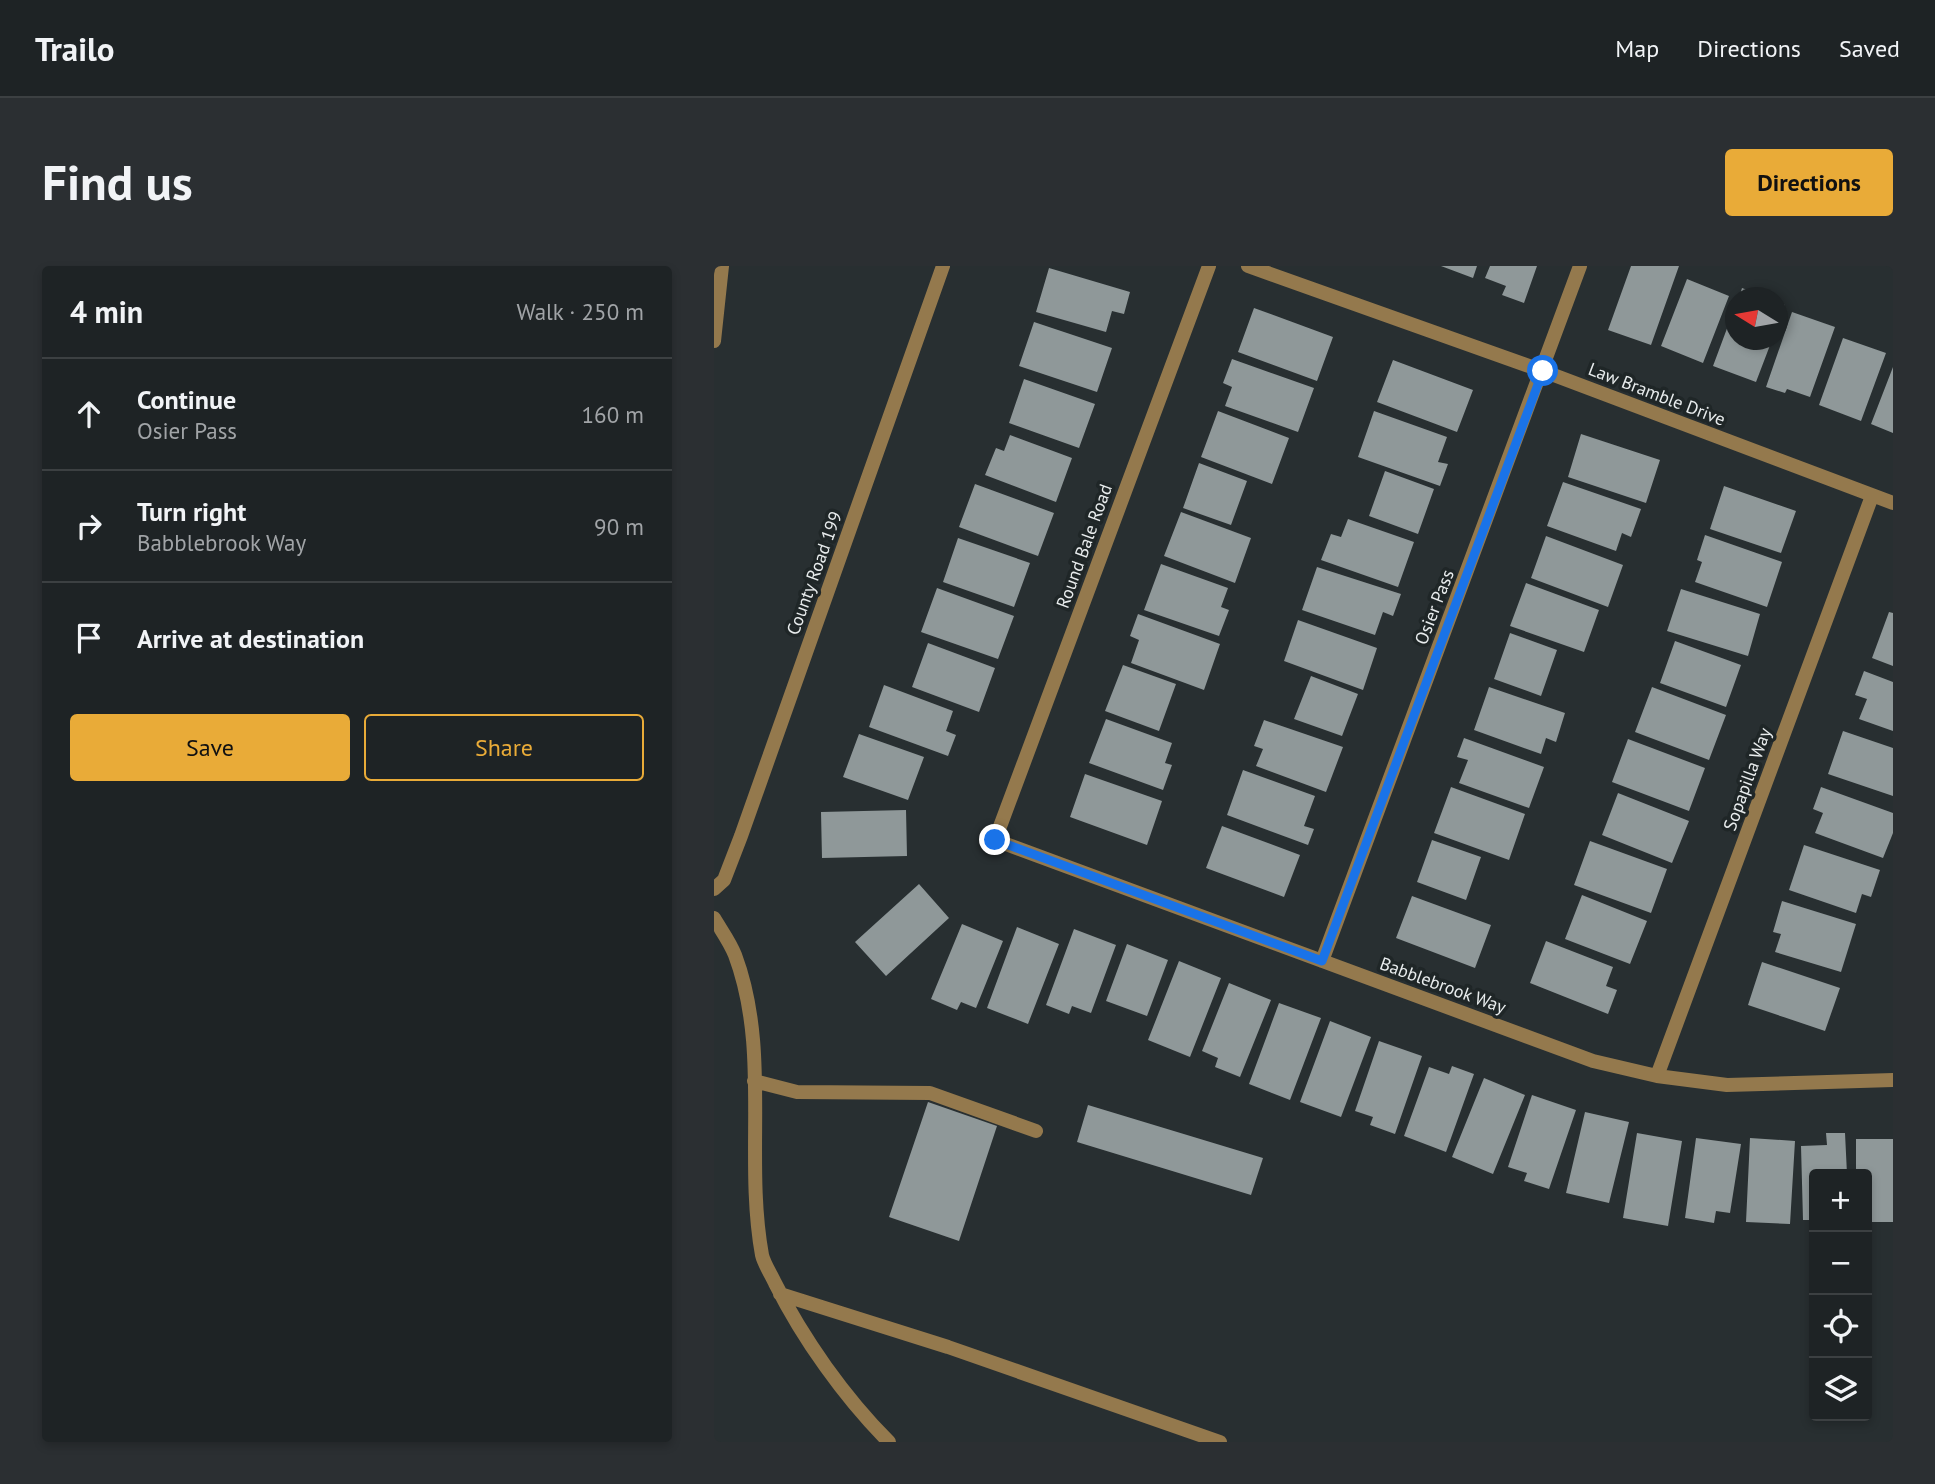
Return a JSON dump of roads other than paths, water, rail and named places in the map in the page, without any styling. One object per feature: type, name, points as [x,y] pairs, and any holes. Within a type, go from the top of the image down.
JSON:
[{"type":"street","points":[[714,341],[722,266]]},
{"type":"street","name":"County Road 199","points":[[714,889],[724,880],[741,836],[943,266]]},
{"type":"street","name":"Round Bale Road","points":[[995,840],[1209,266]]},
{"type":"street","name":"Law Bramble Drive","points":[[1248,266],[1543,371],[1893,503]]},
{"type":"street","name":"Osier Pass","points":[[1322,961],[1580,266]]},
{"type":"street","name":"Sopapilla Way","points":[[1657,1076],[1872,496]]},
{"type":"street","name":"Babblebrook Way","points":[[995,840],[1593,1061],[1657,1076],[1727,1085],[1893,1080]]},
{"type":"street","points":[[714,918],[734,954],[750,1010],[755,1051],[754,1177],[762,1258],[821,1360],[889,1442]]},
{"type":"street","points":[[754,1081],[797,1092],[930,1093],[1036,1131]]},
{"type":"street","points":[[780,1293],[1220,1442]]}]
